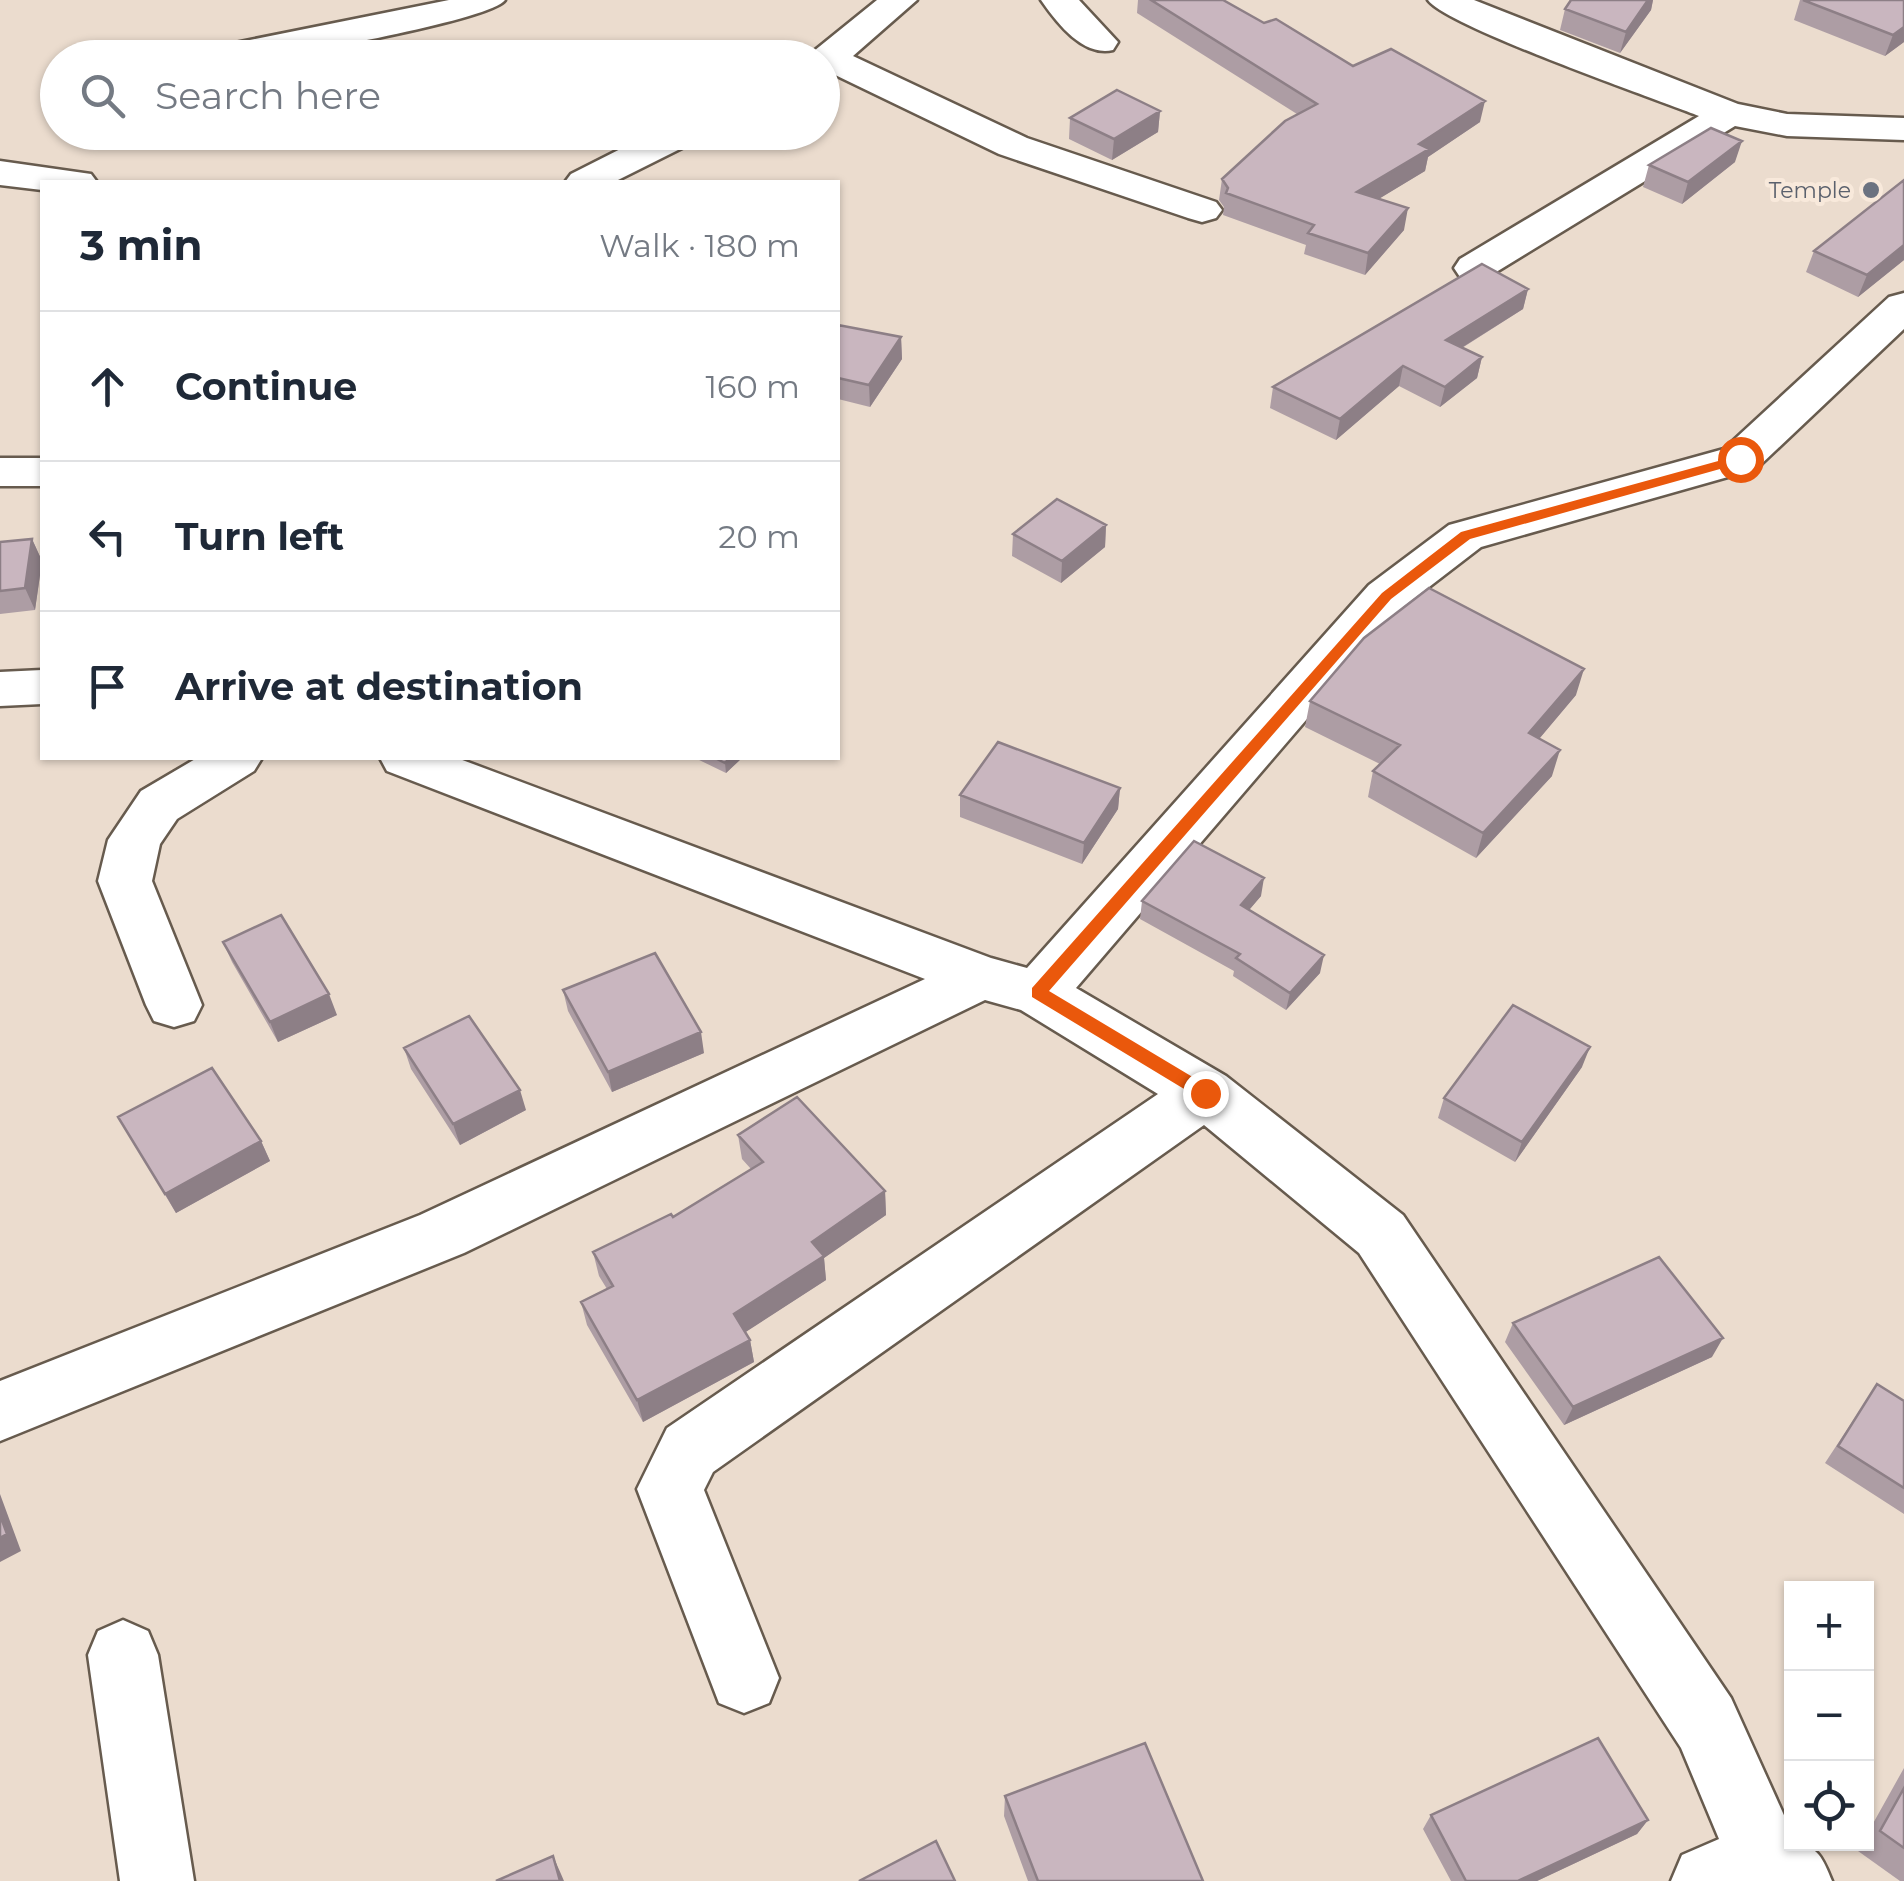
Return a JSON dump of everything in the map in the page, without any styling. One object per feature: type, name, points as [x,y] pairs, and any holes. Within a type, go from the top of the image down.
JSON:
[{"type":"street","points":[[304,40],[487,0]]},
{"type":"street","points":[[840,50],[899,0]]},
{"type":"street","points":[[1059,0],[1100,42]]},
{"type":"street","points":[[1446,0],[1486,20],[1729,114],[1786,125],[1904,129]]},
{"type":"street","points":[[840,67],[1012,146],[1202,210]]},
{"type":"street","points":[[1474,268],[1729,114]]},
{"type":"street","points":[[589,180],[648,150]]},
{"type":"street","points":[[0,173],[60,180]]},
{"type":"street","points":[[1038,993],[1386,596],[1466,536],[1740,459],[1904,306]]},
{"type":"street","points":[[0,472],[40,472]]},
{"type":"street","points":[[0,689],[40,687]]},
{"type":"street","points":[[174,1005],[125,880],[134,840],[160,805],[233,760]]},
{"type":"street","points":[[410,760],[981,977],[1038,993],[1205,1093],[1381,1234],[1706,1723],[1755,1875]]},
{"type":"street","points":[[0,1411],[442,1234],[981,977]]},
{"type":"street","points":[[744,1678],[670,1489],[690,1450],[1205,1093]]},
{"type":"street","points":[[122,1655],[157,1881]]},
{"type":"building","points":[[1151,0],[1223,0],[1264,23],[1276,19],[1353,66],[1391,49],[1485,101],[1419,144],[1429,149],[1357,192],[1408,208],[1368,253],[1308,233],[1314,225],[1226,193],[1228,188],[1222,179],[1285,121],[1317,104]]},
{"type":"building","points":[[1571,0],[1648,0],[1626,32],[1565,9]]},
{"type":"building","points":[[1803,0],[1904,0],[1904,27],[1893,35]]},
{"type":"building","points":[[1117,90],[1160,111],[1114,139],[1070,118]]},
{"type":"building","points":[[1711,128],[1742,141],[1688,182],[1649,165]]},
{"type":"building","points":[[1904,180],[1904,245],[1867,275],[1814,251]]},
{"type":"building","points":[[1482,264],[1528,289],[1446,340],[1482,357],[1445,387],[1403,366],[1340,419],[1273,387]]},
{"type":"building","points":[[840,325],[901,337],[869,385],[840,378]]},
{"type":"building","points":[[1057,499],[1106,525],[1062,561],[1013,534]]},
{"type":"building","points":[[32,539],[25,588],[0,591],[0,542]]},
{"type":"building","points":[[1429,588],[1584,669],[1529,733],[1560,750],[1483,833],[1373,771],[1400,745],[1310,701],[1364,638]]},
{"type":"building","points":[[998,742],[1120,788],[1084,843],[960,795]]},
{"type":"building","points":[[1194,841],[1264,878],[1241,905],[1324,955],[1290,993],[1236,958],[1240,954],[1142,901]]},
{"type":"building","points":[[281,915],[329,994],[270,1022],[223,942]]},
{"type":"building","points":[[655,953],[701,1032],[608,1072],[563,990]]},
{"type":"building","points":[[1513,1005],[1590,1047],[1522,1142],[1444,1098]]},
{"type":"building","points":[[469,1016],[520,1090],[453,1124],[404,1048]]},
{"type":"building","points":[[212,1068],[261,1141],[165,1194],[118,1117]]},
{"type":"building","points":[[797,1097],[885,1191],[812,1242],[824,1256],[734,1314],[750,1340],[637,1400],[581,1302],[613,1286],[593,1252],[671,1214],[673,1217],[763,1162],[738,1135]]},
{"type":"building","points":[[1659,1257],[1723,1338],[1573,1407],[1513,1323]]},
{"type":"building","points":[[1877,1384],[1904,1401],[1904,1488],[1838,1446]]},
{"type":"building","points":[[0,1515],[7,1534],[0,1538]]},
{"type":"building","points":[[1598,1738],[1648,1820],[1518,1881],[1466,1881],[1431,1815]]},
{"type":"building","points":[[1145,1743],[1203,1881],[1038,1881],[1005,1796]]},
{"type":"building","points":[[1904,1788],[1904,1848],[1880,1831]]},
{"type":"building","points":[[936,1841],[955,1881],[859,1881]]},
{"type":"building","points":[[553,1856],[560,1881],[496,1881]]},
{"type":"place","name":"Temple","points":[[1871,190]]},
{"type":"route","points":[[1205,1093],[1038,993],[1386,596],[1466,536],[1740,459]]}]
